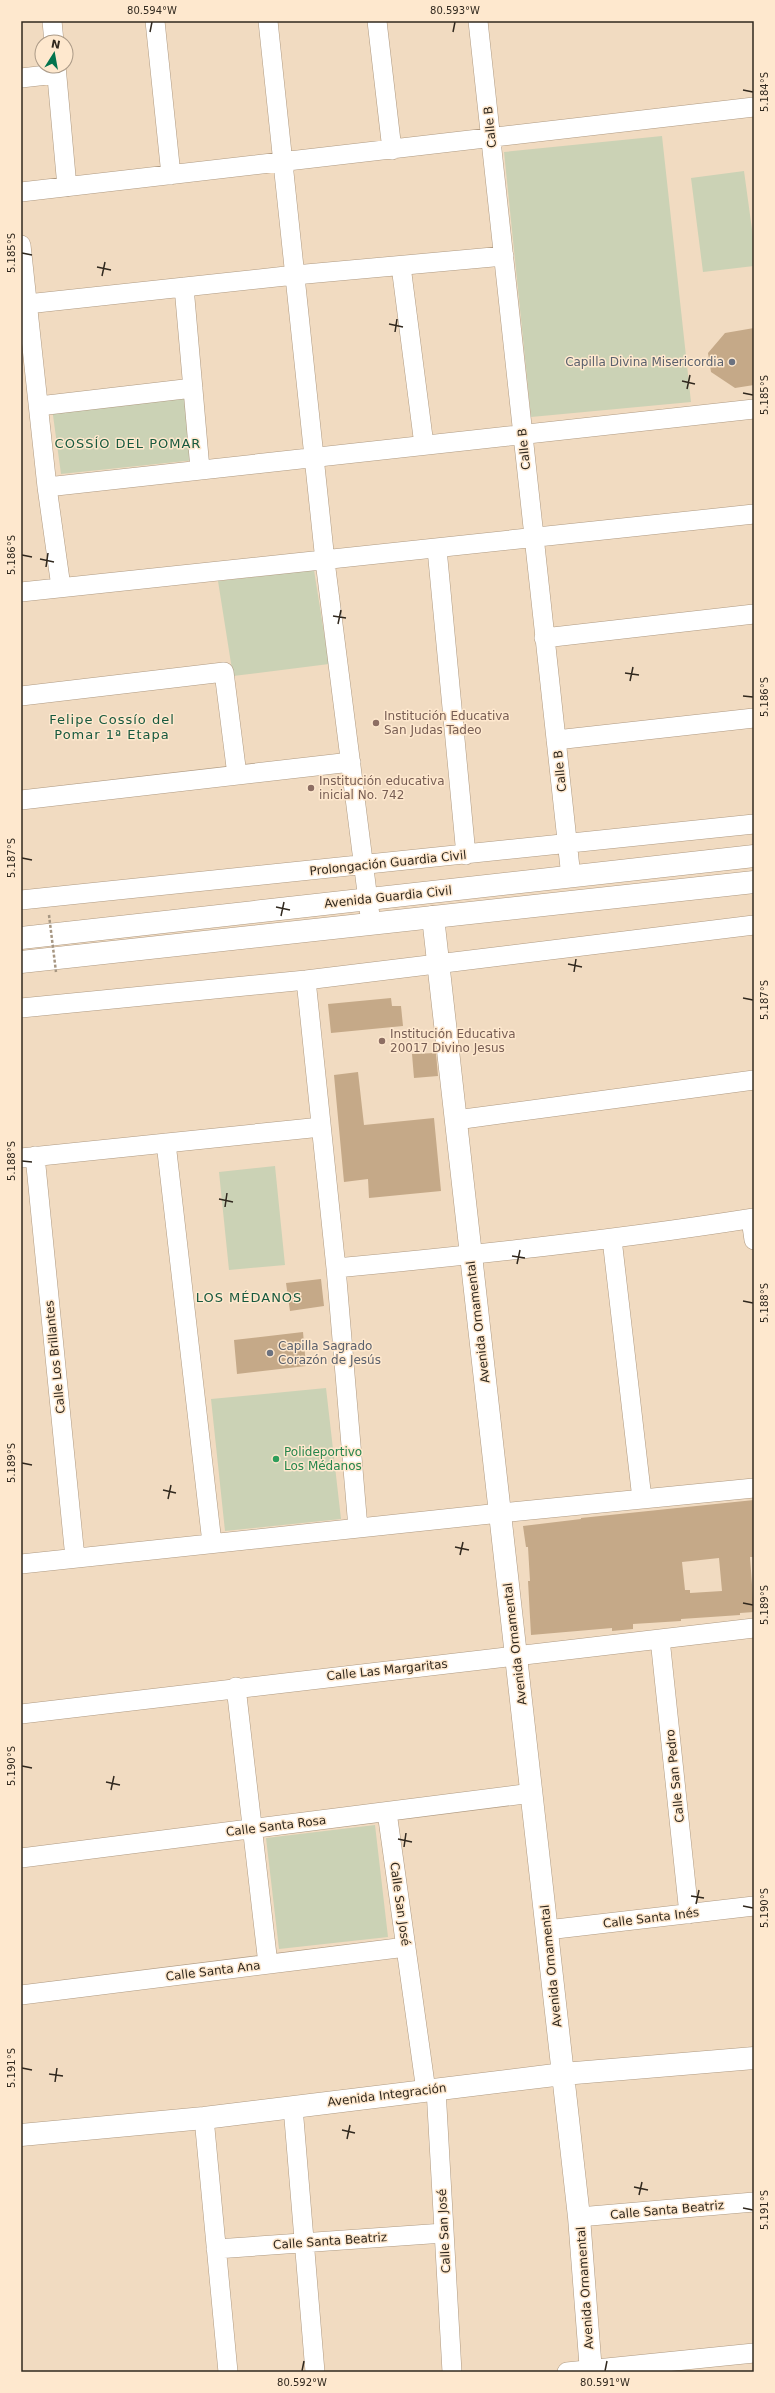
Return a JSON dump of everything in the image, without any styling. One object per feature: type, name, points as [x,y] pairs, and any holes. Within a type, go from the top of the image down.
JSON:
[{"type":"main road","name":"Avenida Guardia Civil","points":[[21,938],[754,856]]},
{"type":"main road","name":"Avenida Guardia Civil","points":[[21,962],[754,882]]},
{"type":"main road","name":"Avenida Ornamental","points":[[433,917],[579,2217],[591,2371]]},
{"type":"main road","name":"Avenida Integración","points":[[21,2135],[204,2118],[563,2074],[754,2058]]},
{"type":"street","points":[[52,21],[53,34]]},
{"type":"street","points":[[155,21],[171,175]]},
{"type":"street","points":[[268,21],[325,561],[371,924]]},
{"type":"street","points":[[378,21],[392,150]]},
{"type":"street","name":"Calle B","points":[[478,21],[570,876]]},
{"type":"street","points":[[21,78],[38,74]]},
{"type":"street","points":[[56,74],[67,187]]},
{"type":"street","points":[[21,192],[754,107]]},
{"type":"street","points":[[21,245],[47,487],[61,587]]},
{"type":"street","points":[[27,304],[296,275],[504,256]]},
{"type":"street","points":[[401,266],[424,445]]},
{"type":"street","points":[[184,287],[200,469]]},
{"type":"street","points":[[39,406],[193,388]]},
{"type":"street","points":[[47,487],[754,409]]},
{"type":"street","points":[[21,592],[533,539],[754,514]]},
{"type":"street","points":[[437,549],[466,855]]},
{"type":"street","points":[[544,638],[754,614]]},
{"type":"street","points":[[21,696],[224,672],[236,775]]},
{"type":"street","points":[[556,740],[754,718]]},
{"type":"street","points":[[21,800],[351,762]]},
{"type":"street","name":"Prolongación Guardia Civil","points":[[21,900],[364,866],[754,824]]},
{"type":"street","points":[[21,1008],[306,980],[439,965],[754,925]]},
{"type":"street","points":[[306,980],[336,1268],[358,1528]]},
{"type":"street","points":[[456,1120],[754,1080]]},
{"type":"street","points":[[28,1157],[321,1127]]},
{"type":"street","points":[[166,1143],[212,1543]]},
{"type":"street","name":"Calle Los Brillantes","points":[[28,1157],[75,1558]]},
{"type":"street","points":[[336,1268],[470,1256],[612,1239],[753,1219],[754,1240]]},
{"type":"street","points":[[612,1239],[642,1499]]},
{"type":"street","points":[[21,1564],[500,1513],[754,1488]]},
{"type":"street","name":"Calle Las Margaritas","points":[[21,1714],[236,1687],[754,1628]]},
{"type":"street","name":"Calle San Pedro","points":[[660,1639],[689,1914]]},
{"type":"street","points":[[236,1687],[268,1964]]},
{"type":"street","name":"Calle Santa Rosa","points":[[21,1858],[532,1793]]},
{"type":"street","name":"Calle San José","points":[[387,1812],[406,1947],[431,2090],[444,2233],[452,2372]]},
{"type":"street","name":"Calle Santa Inés","points":[[547,1930],[754,1906]]},
{"type":"street","name":"Calle Santa Ana","points":[[21,1995],[406,1947]]},
{"type":"street","points":[[293,2107],[315,2372]]},
{"type":"street","points":[[204,2118],[228,2372]]},
{"type":"street","name":"Calle Santa Beatriz","points":[[579,2217],[754,2202]]},
{"type":"street","name":"Calle Santa Beatriz","points":[[216,2250],[304,2242],[444,2233]]},
{"type":"street","points":[[567,2372],[591,2371],[754,2354]]},
{"type":"path","points":[[49,915],[56,972]]},
{"type":"green space","points":[[662,136],[691,402],[531,417],[504,152]]},
{"type":"green space","points":[[744,171],[754,244],[754,266],[703,272],[691,178]]},
{"type":"green space","points":[[189,393],[195,460],[61,474],[52,408]]},
{"type":"green space","points":[[314,570],[329,664],[233,676],[218,581]]},
{"type":"green space","points":[[275,1166],[285,1265],[229,1270],[219,1172]]},
{"type":"green space","name":"Polideportivo Los Médanos","points":[[326,1388],[341,1519],[225,1531],[211,1399]]},
{"type":"green space","points":[[375,1825],[388,1937],[279,1949],[266,1838]]},
{"type":"building","name":"Capilla Divina Misericordia","points":[[754,328],[754,385],[735,388],[711,372],[708,353],[725,333]]},
{"type":"building","points":[[391,998],[392,1006],[401,1006],[403,1026],[331,1033],[328,1004]]},
{"type":"building","points":[[436,1053],[438,1076],[414,1078],[412,1054]]},
{"type":"building","points":[[358,1072],[364,1125],[434,1118],[441,1191],[369,1198],[368,1179],[344,1182],[334,1075]]},
{"type":"building","points":[[321,1279],[324,1306],[290,1311],[286,1283]]},
{"type":"building","name":"Capilla Sagrado Corazón de Jesús","points":[[303,1332],[306,1366],[237,1374],[234,1340]]},
{"type":"building","points":[[754,1500],[754,1557],[750,1557],[754,1612],[740,1613],[740,1615],[681,1619],[681,1621],[633,1624],[633,1629],[612,1631],[612,1628],[531,1635],[528,1547],[526,1547],[523,1526],[581,1518]],"holes":[[[719,1558],[722,1591],[690,1593],[690,1590],[685,1590],[682,1562]]]},
{"type":"place","name":"Capilla Divina Misericordia","points":[[732,362]]},
{"type":"place","name":"Institución Educativa San Judas Tadeo","points":[[376,723]]},
{"type":"place","name":"Institución educativa inicial No. 742","points":[[311,788]]},
{"type":"place","name":"Institución Educativa 20017 Divino Jesus","points":[[382,1041]]},
{"type":"place","name":"Capilla Sagrado Corazón de Jesús","points":[[270,1353]]},
{"type":"place","name":"Polideportivo Los Médanos","points":[[276,1459]]},
{"type":"district","name":"COSSÍO DEL POMAR","points":[[128,443]]},
{"type":"district","name":"Felipe Cossío del Pomar 1ª Etapa","points":[[112,726]]},
{"type":"district","name":"LOS MÉDANOS","points":[[249,1297]]}]
